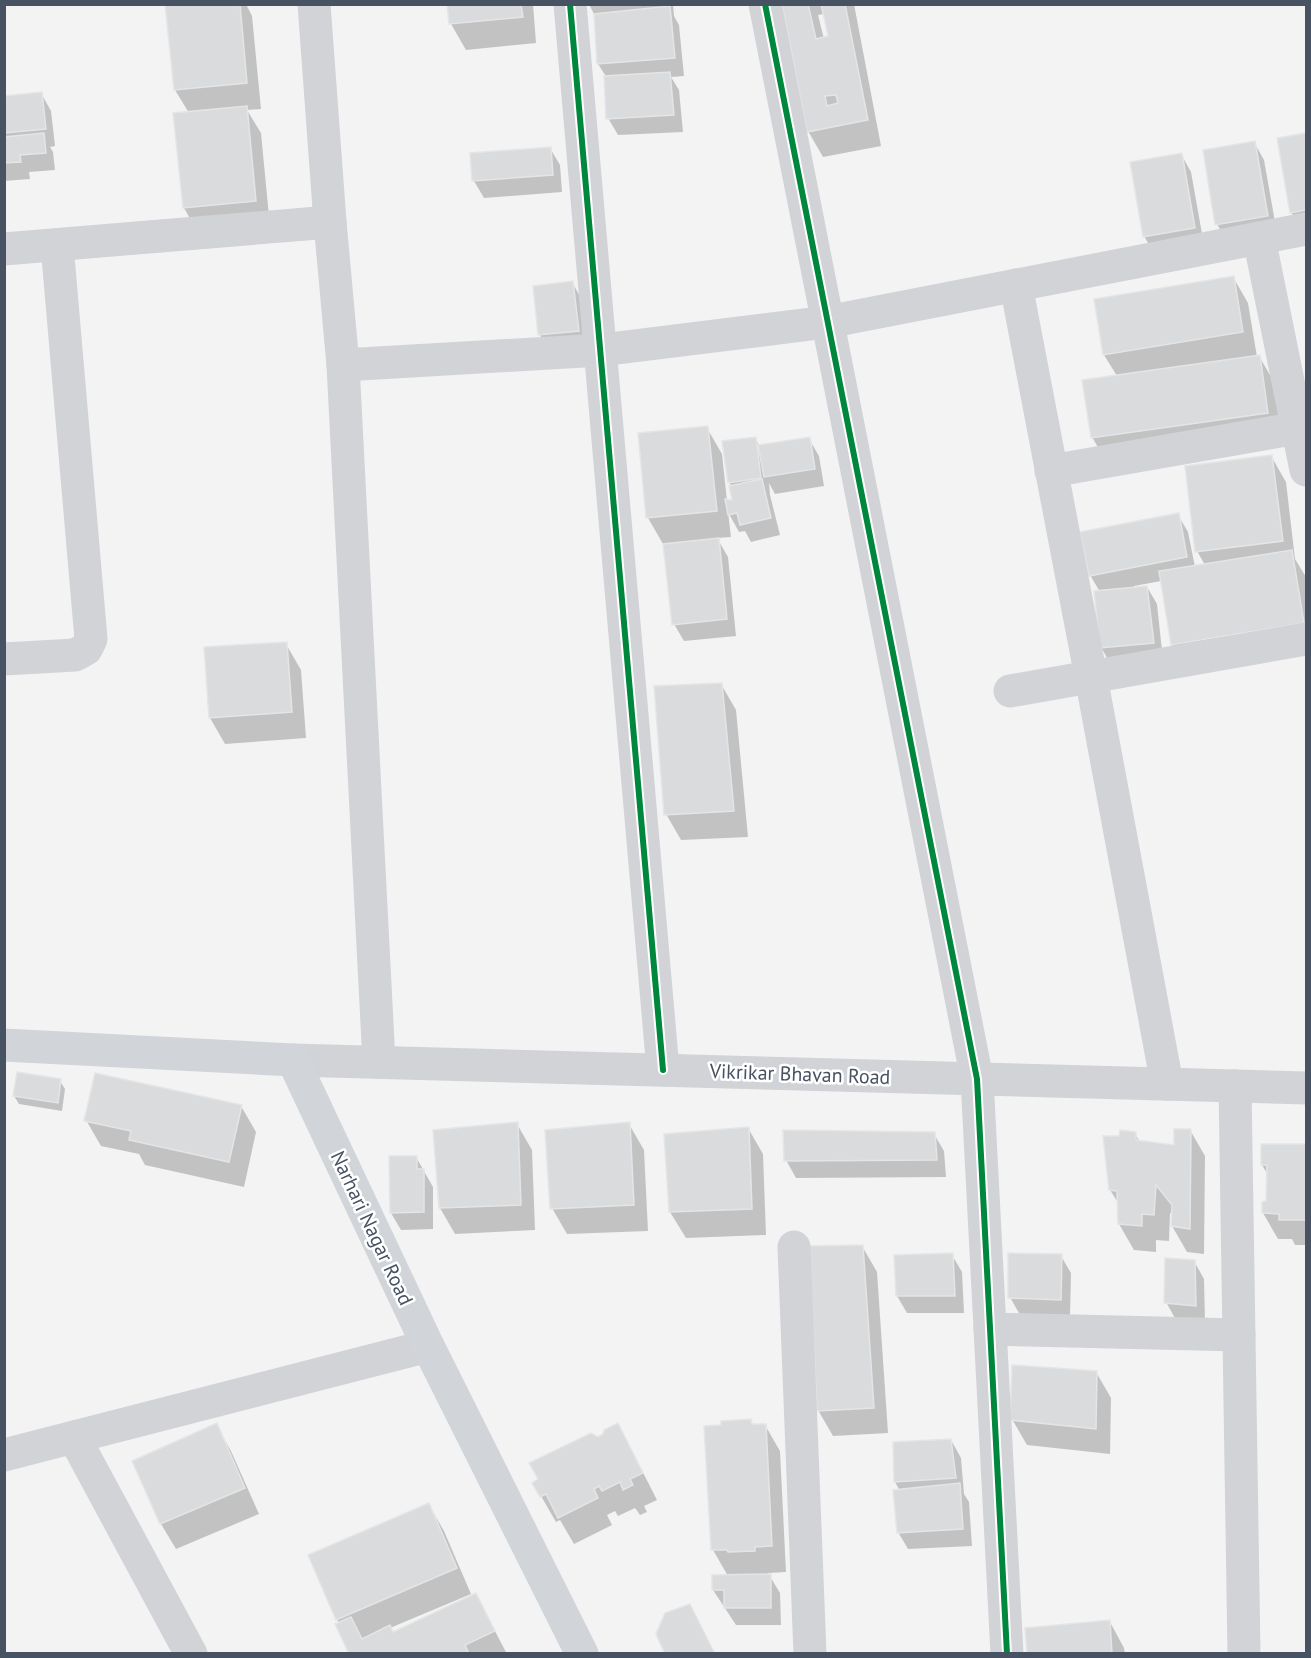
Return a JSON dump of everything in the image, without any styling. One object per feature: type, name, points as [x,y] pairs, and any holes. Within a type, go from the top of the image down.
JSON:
[{"type":"street","points":[[314,4],[343,365],[379,1062]]},
{"type":"street","points":[[570,4],[663,1070]]},
{"type":"street","points":[[765,4],[977,1079],[1007,1653]]},
{"type":"street","points":[[4,249],[330,222]]},
{"type":"street","points":[[343,365],[601,350],[827,322],[1306,229]]},
{"type":"street","points":[[1259,238],[1306,470]]},
{"type":"street","points":[[4,659],[75,654],[86,649],[90,639],[57,245]]},
{"type":"street","points":[[1016,285],[1167,1084]]},
{"type":"street","points":[[1052,471],[1298,428]]},
{"type":"street","points":[[1010,691],[1306,639]]},
{"type":"street","points":[[4,1045],[294,1060]]},
{"type":"street","name":"Vikrikar Bhavan Road","points":[[294,1060],[1306,1088]]},
{"type":"street","name":"Narhari Nagar Road","points":[[294,1060],[428,1346],[582,1653]]},
{"type":"street","points":[[1235,1086],[1244,1653]]},
{"type":"street","points":[[794,1247],[810,1653]]},
{"type":"street","points":[[990,1329],[1239,1335]]},
{"type":"street","points":[[4,1455],[428,1346]]},
{"type":"street","points":[[74,1437],[191,1653]]},
{"type":"building","points":[[165,4],[240,4],[247,83],[174,90]]},
{"type":"building","points":[[447,4],[521,4],[523,17],[449,24]]},
{"type":"building","points":[[782,4],[808,4],[816,39],[828,36],[821,4],[845,4],[868,120],[807,132]],"holes":[[[836,95],[838,103],[827,106],[825,96]]]},
{"type":"building","points":[[670,6],[675,58],[597,64],[594,14]]},
{"type":"building","points":[[670,72],[674,115],[606,119],[604,76]]},
{"type":"building","points":[[42,92],[46,129],[4,133],[4,96]]},
{"type":"building","points":[[247,106],[256,201],[183,208],[173,113]]},
{"type":"building","points":[[44,133],[46,153],[20,155],[21,162],[4,163],[4,137]]},
{"type":"building","points":[[1306,133],[1306,210],[1290,213],[1277,138]]},
{"type":"building","points":[[1255,141],[1268,216],[1215,225],[1203,150]]},
{"type":"building","points":[[551,147],[553,175],[472,181],[470,153]]},
{"type":"building","points":[[1182,153],[1195,228],[1143,237],[1130,162]]},
{"type":"building","points":[[1234,276],[1243,332],[1103,355],[1094,299]]},
{"type":"building","points":[[573,281],[579,331],[538,335],[533,286]]},
{"type":"building","points":[[1260,355],[1268,413],[1091,438],[1082,380]]},
{"type":"building","points":[[708,426],[717,511],[646,518],[638,433]]},
{"type":"building","points":[[756,437],[761,478],[728,483],[722,441]]},
{"type":"building","points":[[810,437],[815,469],[764,477],[758,445]]},
{"type":"building","points":[[1272,455],[1283,541],[1195,552],[1185,466]]},
{"type":"building","points":[[762,479],[771,518],[740,525],[737,513],[728,515],[725,499],[732,500],[729,486]]},
{"type":"building","points":[[1179,513],[1187,557],[1089,576],[1080,532]]},
{"type":"building","points":[[719,538],[727,619],[672,625],[663,544]]},
{"type":"building","points":[[1292,550],[1304,623],[1171,645],[1159,571]]},
{"type":"building","points":[[1147,586],[1154,643],[1100,648],[1094,591]]},
{"type":"building","points":[[287,642],[292,712],[209,718],[204,647]]},
{"type":"building","points":[[722,683],[734,811],[664,815],[654,686]]},
{"type":"building","points":[[17,1072],[61,1079],[58,1103],[13,1096]]},
{"type":"building","points":[[95,1073],[242,1105],[229,1162],[129,1140],[131,1131],[84,1121]]},
{"type":"building","points":[[518,1122],[521,1205],[439,1208],[433,1130]]},
{"type":"building","points":[[630,1122],[634,1205],[550,1209],[545,1130]]},
{"type":"building","points":[[749,1127],[752,1209],[669,1212],[664,1134]]},
{"type":"building","points":[[1174,1129],[1191,1129],[1190,1229],[1171,1226],[1172,1205],[1156,1185],[1154,1215],[1142,1214],[1142,1226],[1118,1224],[1117,1191],[1109,1190],[1103,1136],[1119,1136],[1120,1130],[1136,1132],[1136,1140],[1174,1145]]},
{"type":"building","points":[[783,1130],[935,1132],[937,1160],[784,1161]]},
{"type":"building","points":[[1261,1144],[1306,1144],[1306,1220],[1279,1220],[1279,1214],[1262,1213],[1262,1202],[1266,1201],[1267,1165],[1261,1165]]},
{"type":"building","points":[[389,1156],[417,1156],[417,1169],[424,1169],[424,1212],[390,1213]]},
{"type":"building","points":[[863,1245],[874,1408],[817,1411],[809,1246]]},
{"type":"building","points":[[953,1253],[955,1296],[896,1296],[894,1255]]},
{"type":"building","points":[[1008,1253],[1062,1254],[1061,1300],[1008,1298]]},
{"type":"building","points":[[1165,1258],[1195,1260],[1196,1306],[1164,1303]]},
{"type":"building","points":[[1012,1365],[1097,1371],[1096,1429],[1010,1420]]},
{"type":"building","points":[[751,1419],[752,1424],[766,1424],[772,1546],[755,1547],[755,1551],[711,1550],[704,1426],[721,1425],[721,1421]]},
{"type":"building","points":[[217,1423],[245,1488],[160,1524],[132,1461]]},
{"type":"building","points":[[618,1423],[643,1473],[630,1479],[633,1485],[623,1490],[620,1482],[602,1491],[599,1486],[594,1489],[598,1498],[558,1518],[546,1494],[540,1497],[532,1483],[538,1479],[529,1463],[591,1433],[598,1437],[603,1434],[604,1430]]},
{"type":"building","points":[[951,1439],[956,1478],[894,1482],[893,1442]]},
{"type":"building","points":[[960,1483],[963,1529],[897,1533],[893,1490]]},
{"type":"building","points":[[429,1503],[457,1568],[336,1620],[308,1555]]},
{"type":"building","points":[[771,1574],[771,1608],[724,1608],[724,1590],[712,1590],[712,1575]]},
{"type":"building","points":[[476,1593],[495,1631],[465,1645],[469,1654],[349,1654],[335,1624],[351,1617],[362,1639],[390,1625],[393,1632]]},
{"type":"building","points":[[690,1604],[715,1654],[665,1654],[656,1634],[665,1613]]},
{"type":"building","points":[[1110,1620],[1112,1654],[1027,1654],[1025,1628]]},
{"type":"cycle path","points":[[570,4],[663,1070]]},
{"type":"cycle path","points":[[765,4],[977,1079],[1007,1654]]}]
